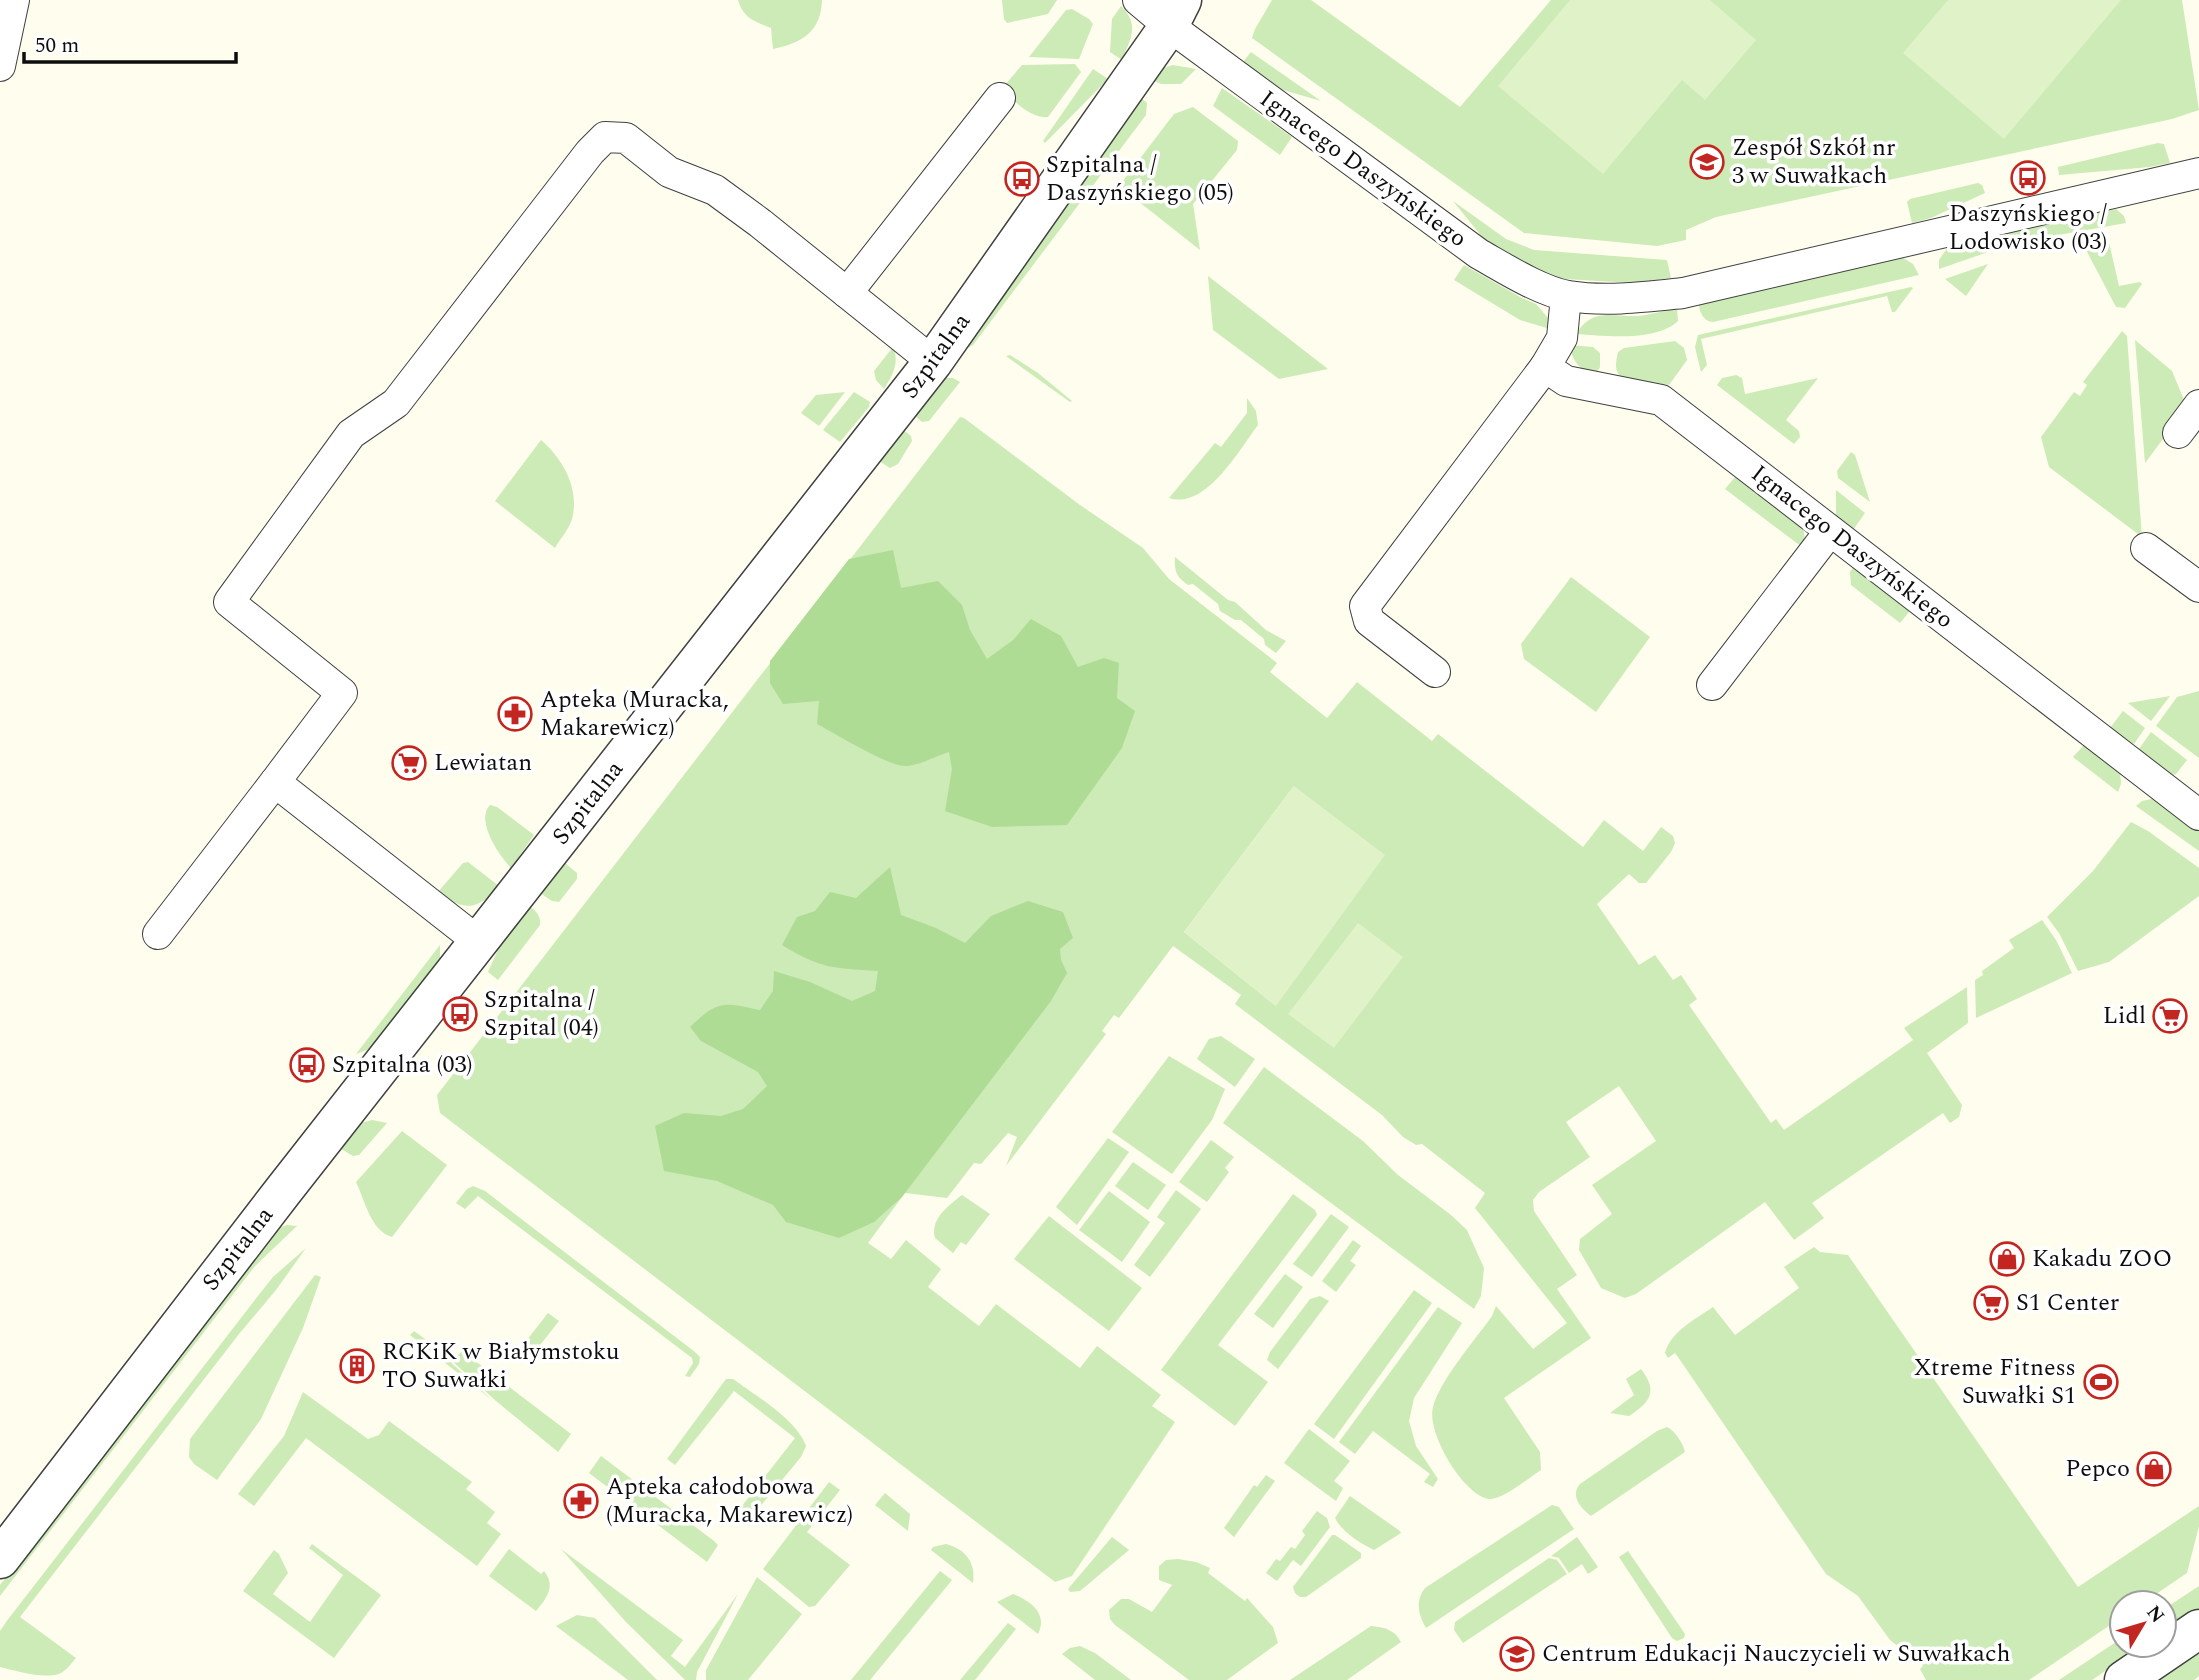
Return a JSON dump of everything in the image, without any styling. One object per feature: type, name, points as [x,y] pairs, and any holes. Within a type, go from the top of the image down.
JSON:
[{"type":"street","points":[[0,66],[14,0]]},
{"type":"street","name":"Ignacego Daszyńskiego","points":[[1138,0],[1175,13],[1479,254],[1522,279],[1566,296],[1629,299],[1683,293],[2199,173]]},
{"type":"street","name":"Szpitalna","points":[[0,1559],[283,1191],[933,362],[1175,13]]},
{"type":"street","points":[[847,293],[1000,98]]},
{"type":"street","points":[[158,934],[342,693],[229,602],[351,434],[396,402],[590,152],[605,137],[626,138],[669,172],[715,190],[933,362]]},
{"type":"street","points":[[1435,672],[1368,621],[1365,606],[1545,367],[1562,338],[1566,296]]},
{"type":"street","name":"Ignacego Daszyńskiego","points":[[1545,367],[1566,381],[1661,400],[2199,815]]},
{"type":"street","points":[[2178,433],[2199,405]]},
{"type":"street","points":[[1712,685],[1830,531]]},
{"type":"street","points":[[2146,548],[2199,587]]},
{"type":"street","points":[[275,782],[479,942]]},
{"type":"street","points":[[2124,1680],[2199,1629]]},
{"type":"green space","points":[[738,0],[822,0],[818,20],[808,34],[793,43],[773,49],[771,28],[747,15]]},
{"type":"green space","points":[[1002,0],[1057,0],[1048,14],[1007,23]]},
{"type":"green space","name":"Zespół Szkół nr 3 w Suwałkach","points":[[1272,0],[1311,0],[1460,107],[1551,0],[2182,0],[2199,110],[2172,119],[1716,217],[1686,230],[1686,240],[1657,246],[1524,233],[1252,38]]},
{"type":"green space","points":[[1570,0],[1710,0],[1756,40],[1705,100],[1682,80],[1603,174],[1498,86]]},
{"type":"green space","points":[[1948,0],[2121,0],[2004,139],[1903,53]]},
{"type":"green space","points":[[1121,6],[1132,26],[1131,38],[1122,60],[1110,52],[1112,19]]},
{"type":"green space","points":[[1072,9],[1093,24],[1079,59],[1029,57],[1066,10]]},
{"type":"green space","points":[[1251,52],[1321,101],[1276,88],[1243,62]]},
{"type":"green space","points":[[1075,64],[1081,72],[1048,117],[1028,112],[1007,91],[1005,85],[1022,65]]},
{"type":"green space","points":[[1173,65],[1196,69],[1181,84],[1161,84],[1150,79],[1163,68]]},
{"type":"green space","points":[[1093,69],[1108,79],[1045,143],[1043,141]]},
{"type":"green space","points":[[1222,88],[1292,137],[1280,155],[1213,106]]},
{"type":"green space","points":[[1139,96],[1147,103],[1146,115],[973,345],[966,349]]},
{"type":"green space","points":[[1193,107],[1238,141],[1237,150],[1193,204],[1200,250],[1119,186],[1174,114]]},
{"type":"green space","points":[[2158,143],[2164,144],[2170,163],[2059,175],[2058,167]]},
{"type":"green space","points":[[1978,183],[1982,185],[1985,193],[1931,218],[1912,223],[1907,202],[1910,199]]},
{"type":"green space","points":[[1453,201],[1506,239],[1534,250],[1667,260],[1671,278],[1634,283],[1564,279],[1535,269],[1487,243]]},
{"type":"green space","points":[[2116,209],[2124,216],[2126,223],[2014,243],[1939,269],[1939,260],[1948,247]]},
{"type":"green space","points":[[2108,238],[2119,286],[2140,282],[2142,284],[2125,308],[2116,307],[2085,248],[2086,242]]},
{"type":"green space","points":[[1900,256],[1913,264],[1919,275],[1713,322],[1704,318],[1698,302]]},
{"type":"green space","points":[[1988,264],[1966,296],[1945,279]]},
{"type":"green space","points":[[1464,265],[1536,304],[1549,319],[1550,329],[1520,320],[1454,280]]},
{"type":"green space","points":[[1208,276],[1328,369],[1279,379],[1213,330]]},
{"type":"green space","points":[[1913,288],[1895,312],[1892,312],[1887,296],[1701,339],[1707,365],[1701,372],[1695,347],[1698,335]]},
{"type":"green space","points":[[1677,308],[1678,321],[1657,332],[1630,336],[1576,334],[1589,320],[1603,315],[1638,316]]},
{"type":"green space","points":[[2122,331],[2127,336],[2142,537],[2049,467],[2041,437],[2074,392],[2080,396],[2087,385],[2083,382]]},
{"type":"green space","points":[[2135,340],[2172,371],[2187,407],[2145,463]]},
{"type":"green space","points":[[1675,341],[1684,348],[1687,360],[1669,385],[1620,377],[1616,362],[1618,352],[1624,348]]},
{"type":"green space","points":[[1569,345],[1593,347],[1600,353],[1600,367],[1596,374],[1585,371],[1578,364]]},
{"type":"green space","points":[[893,347],[895,364],[884,389],[876,380],[874,371]]},
{"type":"green space","points":[[1010,355],[1038,373],[1072,401],[1006,356]]},
{"type":"green space","points":[[1736,375],[1742,378],[1745,394],[1818,378],[1786,420],[1799,431],[1800,437],[1794,444],[1717,385],[1722,378]]},
{"type":"green space","points":[[942,378],[953,378],[960,382],[929,421],[922,422],[908,410]]},
{"type":"green space","points":[[845,392],[819,426],[801,413],[816,395]]},
{"type":"green space","points":[[854,392],[870,402],[869,407],[840,442],[823,430]]},
{"type":"green space","points":[[1247,398],[1256,411],[1258,425],[1231,462],[1208,487],[1196,495],[1183,499],[1169,498],[1215,443],[1221,447],[1247,413]]},
{"type":"green space","points":[[960,417],[1143,548],[1169,579],[1277,663],[1270,672],[1327,718],[1357,682],[1432,741],[1438,734],[1583,847],[1604,820],[1643,851],[1661,827],[1673,836],[1675,843],[1671,852],[1646,883],[1639,883],[1629,874],[1597,904],[1639,965],[1655,955],[1673,980],[1681,975],[1697,999],[1689,1005],[1771,1123],[1776,1119],[1784,1130],[1913,1040],[1904,1028],[1967,987],[1968,1023],[1927,1053],[1962,1105],[1959,1117],[1950,1123],[1943,1113],[1812,1203],[1824,1218],[1794,1240],[1765,1202],[1636,1294],[1625,1298],[1601,1288],[1579,1250],[1580,1239],[1612,1214],[1592,1185],[1656,1141],[1619,1086],[1566,1122],[1590,1157],[1539,1192],[1533,1200],[1534,1211],[1577,1275],[1557,1289],[1591,1338],[1504,1398],[1540,1452],[1541,1470],[1508,1493],[1489,1499],[1479,1495],[1458,1475],[1441,1446],[1432,1418],[1437,1396],[1450,1373],[1492,1316],[1496,1306],[1533,1349],[1567,1323],[1475,1208],[1485,1193],[1422,1144],[1416,1145],[1403,1137],[1382,1115],[1235,1004],[1241,995],[1173,946],[1119,1018],[1114,1015],[1102,1031],[1106,1034],[1006,1166],[1017,1137],[1008,1133],[981,1164],[974,1163],[947,1198],[905,1193],[868,1243],[891,1259],[906,1240],[941,1269],[928,1287],[979,1326],[996,1304],[1080,1368],[1097,1346],[1161,1395],[1152,1406],[1175,1422],[1072,1576],[1055,1582],[440,1113],[437,1095]],"holes":[[[1294,786],[1276,1006],[1184,932]]]},
{"type":"green space","points":[[896,424],[911,436],[912,441],[898,464],[890,468],[871,456]]},
{"type":"green space","points":[[541,440],[563,465],[574,497],[572,519],[555,548],[495,501]]},
{"type":"green space","points":[[1851,452],[1855,455],[1870,502],[1838,478],[1837,471]]},
{"type":"green space","points":[[1736,476],[1803,527],[1805,540],[1802,547],[1725,489]]},
{"type":"green space","points":[[1836,490],[1865,513],[1853,530],[1836,517]]},
{"type":"green space","points":[[893,550],[901,588],[938,581],[962,605],[970,630],[987,659],[1013,640],[1031,619],[1061,636],[1078,667],[1104,658],[1119,663],[1117,698],[1135,711],[1122,748],[1067,825],[992,827],[945,811],[952,769],[949,752],[917,764],[899,765],[876,756],[817,724],[819,701],[783,704],[770,683],[770,661],[849,559]]},
{"type":"green space","points":[[1175,557],[1228,600],[1235,602],[1266,630],[1286,641],[1276,653],[1241,620],[1235,620],[1220,611],[1218,604],[1193,584],[1188,585],[1181,579],[1177,574]]},
{"type":"green space","points":[[1855,564],[1909,606],[1909,612],[1900,623],[1851,585],[1850,572]]},
{"type":"green space","points":[[1571,577],[1650,637],[1596,712],[1524,659],[1521,644]]},
{"type":"green space","points":[[2199,691],[2199,758],[2156,726],[2177,697]]},
{"type":"green space","points":[[2170,696],[2151,721],[2128,703]]},
{"type":"green space","points":[[2123,711],[2145,728],[2134,744],[2110,728]]},
{"type":"green space","points":[[2151,732],[2187,760],[2176,774],[2173,775],[2139,749]]},
{"type":"green space","points":[[2084,745],[2088,745],[2120,771],[2121,784],[2118,792],[2073,757]]},
{"type":"green space","points":[[1294,786],[1385,855],[1276,1006],[1184,932]]},
{"type":"green space","points":[[2156,798],[2199,830],[2199,851],[2136,806],[2142,801]]},
{"type":"green space","points":[[490,805],[497,807],[534,835],[511,868],[490,838],[485,819]]},
{"type":"green space","points":[[2131,822],[2199,868],[2199,896],[2109,962],[2078,971],[2059,933],[2047,917],[2093,871]]},
{"type":"green space","points":[[560,859],[577,873],[577,879],[559,902],[552,901],[537,891]]},
{"type":"green space","points":[[468,862],[499,886],[484,900],[471,906],[456,903],[437,893],[463,863]]},
{"type":"green space","points":[[890,867],[901,915],[936,928],[965,943],[991,916],[1028,901],[1063,912],[1073,938],[1060,949],[1061,960],[1067,973],[1051,1001],[902,1197],[874,1222],[839,1238],[786,1222],[773,1205],[717,1181],[664,1171],[655,1126],[684,1113],[721,1116],[743,1109],[767,1086],[758,1072],[701,1041],[690,1027],[708,1012],[722,1005],[760,1010],[773,991],[774,971],[810,982],[852,1001],[875,991],[878,971],[828,966],[807,959],[782,945],[797,917],[815,911],[830,892],[856,898]]},
{"type":"green space","points":[[525,903],[538,915],[540,925],[498,980],[488,972],[509,925]]},
{"type":"green space","points":[[2042,920],[2056,940],[2072,973],[1976,1018],[1975,980],[1983,975],[1982,971],[2014,948],[2009,940]]},
{"type":"green space","points":[[1358,923],[1403,957],[1334,1048],[1288,1014]]},
{"type":"green space","points":[[440,945],[440,959],[373,1048],[356,1054]]},
{"type":"green space","points":[[1221,1036],[1255,1059],[1235,1087],[1197,1059],[1209,1039]]},
{"type":"green space","points":[[1169,1056],[1225,1089],[1212,1120],[1172,1174],[1112,1132]]},
{"type":"green space","points":[[1264,1067],[1363,1141],[1398,1175],[1467,1230],[1484,1268],[1481,1296],[1474,1309],[1223,1123]]},
{"type":"green space","points":[[372,1120],[387,1123],[359,1155],[353,1156],[338,1147],[361,1123]]},
{"type":"green space","points":[[402,1131],[447,1165],[392,1237],[379,1229],[374,1222],[356,1182]]},
{"type":"green space","points":[[1108,1138],[1129,1152],[1077,1225],[1056,1207]]},
{"type":"green space","points":[[1211,1140],[1234,1157],[1225,1168],[1229,1172],[1207,1202],[1179,1182]]},
{"type":"green space","points":[[1133,1162],[1166,1185],[1148,1210],[1115,1186]]},
{"type":"green space","points":[[473,1186],[485,1191],[695,1352],[700,1357],[699,1364],[690,1377],[685,1376],[693,1363],[692,1358],[478,1196],[465,1209],[456,1203],[467,1189]]},
{"type":"green space","points":[[1176,1190],[1201,1209],[1150,1277],[1134,1265],[1165,1223],[1157,1217]]},
{"type":"green space","points":[[1109,1191],[1150,1222],[1122,1262],[1079,1230]]},
{"type":"green space","points":[[1293,1194],[1315,1210],[1317,1215],[1218,1345],[1268,1382],[1235,1426],[1161,1370]]},
{"type":"green space","points":[[962,1195],[990,1214],[966,1245],[961,1242],[953,1253],[935,1238],[934,1231],[941,1214]]},
{"type":"green space","points":[[1331,1214],[1349,1227],[1312,1277],[1293,1264]]},
{"type":"green space","points":[[1049,1216],[1142,1288],[1109,1331],[1014,1259]]},
{"type":"green space","points":[[297,1226],[255,1266],[0,1596],[0,1585],[278,1228]]},
{"type":"green space","points":[[1353,1240],[1361,1246],[1350,1261],[1356,1265],[1336,1292],[1322,1281]]},
{"type":"green space","points":[[1814,1247],[1820,1252],[1848,1255],[2078,1587],[2199,1506],[2199,1526],[2187,1573],[2164,1589],[2108,1589],[2108,1626],[2029,1680],[1926,1680],[1920,1669],[1923,1666],[1910,1648],[1905,1652],[1890,1640],[1858,1596],[1826,1574],[1675,1353],[1668,1358],[1665,1353],[1678,1332],[1713,1307],[1735,1335],[1799,1288],[1784,1267]]},
{"type":"green space","points":[[306,1248],[20,1617],[76,1658],[59,1674],[45,1676],[0,1667],[0,1631],[6,1622],[273,1277]]},
{"type":"green space","points":[[1285,1274],[1303,1287],[1273,1328],[1254,1314]]},
{"type":"green space","points":[[315,1275],[321,1277],[303,1328],[261,1419],[217,1480],[194,1464],[189,1457],[190,1439]]},
{"type":"green space","points":[[1414,1290],[1432,1303],[1334,1439],[1314,1424]]},
{"type":"green space","points":[[1320,1296],[1329,1301],[1278,1369],[1267,1360],[1270,1352],[1310,1299]]},
{"type":"green space","points":[[1438,1307],[1462,1323],[1414,1398],[1409,1421],[1416,1446],[1438,1479],[1433,1487],[1424,1482],[1430,1474],[1373,1431],[1355,1454],[1339,1442]]},
{"type":"green space","points":[[548,1313],[559,1321],[533,1354],[523,1345]]},
{"type":"green space","points":[[414,1331],[425,1339],[492,1400],[410,1335]]},
{"type":"green space","points":[[462,1351],[571,1434],[558,1452],[452,1361]]},
{"type":"green space","points":[[1641,1369],[1649,1384],[1650,1395],[1647,1401],[1629,1416],[1610,1413],[1634,1395],[1626,1379]]},
{"type":"green space","points":[[726,1379],[733,1379],[785,1418],[806,1446],[801,1457],[754,1514],[735,1515],[795,1438],[734,1391],[675,1465],[667,1459]]},
{"type":"green space","points":[[303,1392],[368,1439],[379,1435],[389,1421],[472,1482],[466,1489],[495,1512],[487,1523],[501,1534],[477,1566],[306,1438],[254,1506],[238,1494],[284,1436]]},
{"type":"green space","points":[[1667,1427],[1673,1431],[1685,1452],[1591,1516],[1583,1509],[1576,1497],[1580,1484],[1657,1431]]},
{"type":"green space","points":[[1309,1429],[1350,1461],[1334,1481],[1343,1488],[1336,1501],[1284,1463]]},
{"type":"green space","points":[[601,1456],[718,1545],[707,1562],[589,1473]]},
{"type":"green space","points":[[1266,1475],[1275,1481],[1234,1537],[1224,1528],[1254,1485],[1257,1487]]},
{"type":"green space","points":[[829,1482],[840,1490],[807,1532],[850,1565],[815,1606],[809,1607],[763,1569]]},
{"type":"green space","points":[[885,1493],[910,1514],[908,1531],[875,1505]]},
{"type":"green space","points":[[1350,1496],[1401,1533],[1374,1550],[1352,1537],[1335,1518]]},
{"type":"green space","points":[[1552,1505],[1559,1507],[1574,1529],[1426,1628],[1419,1608],[1425,1588]]},
{"type":"green space","points":[[1317,1511],[1327,1518],[1330,1527],[1301,1566],[1293,1560],[1277,1581],[1266,1573],[1276,1559],[1280,1561],[1291,1547],[1295,1549],[1305,1535],[1302,1531]]},
{"type":"green space","points":[[1332,1535],[1361,1553],[1361,1558],[1306,1597],[1300,1597],[1293,1587]]},
{"type":"green space","points":[[1112,1537],[1129,1550],[1080,1591],[1070,1592],[1068,1589]]},
{"type":"green space","points":[[1577,1537],[1598,1567],[1588,1574],[1582,1564],[1569,1573],[1559,1558],[1551,1556]]},
{"type":"green space","points":[[312,1544],[381,1595],[334,1658],[243,1591],[274,1550],[279,1554],[288,1573],[273,1594],[310,1622],[343,1575],[309,1548]]},
{"type":"green space","points":[[946,1544],[959,1549],[968,1558],[973,1569],[973,1583],[931,1550]]},
{"type":"green space","points":[[509,1549],[541,1574],[544,1571],[548,1576],[549,1592],[536,1611],[489,1576]]},
{"type":"green space","points":[[561,1549],[683,1640],[671,1656],[685,1667],[738,1594],[697,1672],[696,1680],[685,1680],[626,1622]]},
{"type":"green space","points":[[1628,1551],[1685,1634],[1684,1638],[1677,1641],[1672,1638],[1619,1557]]},
{"type":"green space","points":[[1549,1558],[1557,1560],[1567,1574],[1463,1643],[1454,1630],[1455,1622]]},
{"type":"green space","points":[[1178,1559],[1210,1568],[1208,1573],[1245,1601],[1247,1598],[1273,1627],[1278,1643],[1227,1680],[1189,1680],[1115,1625],[1110,1619],[1109,1610],[1121,1599],[1129,1599],[1152,1612],[1172,1585],[1159,1580],[1159,1566],[1166,1560]]},
{"type":"green space","points":[[940,1571],[952,1580],[870,1680],[851,1680]]},
{"type":"green space","points":[[757,1577],[802,1614],[748,1680],[706,1680],[706,1670]]},
{"type":"green space","points":[[2199,1586],[2199,1608],[2178,1622],[2178,1600]]},
{"type":"green space","points":[[1013,1594],[1036,1609],[1041,1620],[1038,1634],[997,1602]]},
{"type":"green space","points":[[577,1615],[595,1618],[657,1680],[628,1680],[556,1626]]},
{"type":"green space","points":[[1008,1623],[1016,1629],[975,1680],[960,1680]]},
{"type":"green space","points":[[1371,1626],[1389,1630],[1401,1642],[1347,1680],[1290,1680]]},
{"type":"green space","points":[[1080,1646],[1095,1653],[1131,1680],[1095,1680],[1062,1654],[1070,1648]]},
{"type":"green space","points":[[2108,1647],[2108,1659],[2123,1659],[2092,1680],[2059,1680]]},
{"type":"green space","points":[[2199,1648],[2199,1676],[2194,1680],[2152,1680]]},
{"type":"place","name":"Zespół Szkół nr 3 w Suwałkach","points":[[1707,162]]},
{"type":"place","name":"Daszyńskiego / Lodowisko (03)","points":[[2028,178]]},
{"type":"place","name":"Szpitalna / Daszyńskiego (05)","points":[[1022,179]]},
{"type":"place","name":"Apteka (Muracka, Makarewicz)","points":[[515,714]]},
{"type":"place","name":"Lewiatan","points":[[409,763]]},
{"type":"place","name":"Szpitalna / Szpital (04)","points":[[460,1014]]},
{"type":"place","name":"Lidl","points":[[2170,1016]]},
{"type":"place","name":"Szpitalna (03)","points":[[307,1065]]},
{"type":"place","name":"Kakadu ZOO","points":[[2007,1259]]},
{"type":"place","name":"S1 Center","points":[[1991,1303]]},
{"type":"place","name":"RCKiK w Białymstoku TO Suwałki","points":[[357,1366]]},
{"type":"place","name":"Xtreme Fitness Suwałki S1","points":[[2101,1382]]},
{"type":"place","name":"Pepco","points":[[2154,1469]]},
{"type":"place","name":"Apteka całodobowa (Muracka, Makarewicz)","points":[[581,1501]]},
{"type":"place","name":"Centrum Edukacji Nauczycieli w Suwałkach","points":[[1517,1654]]}]
